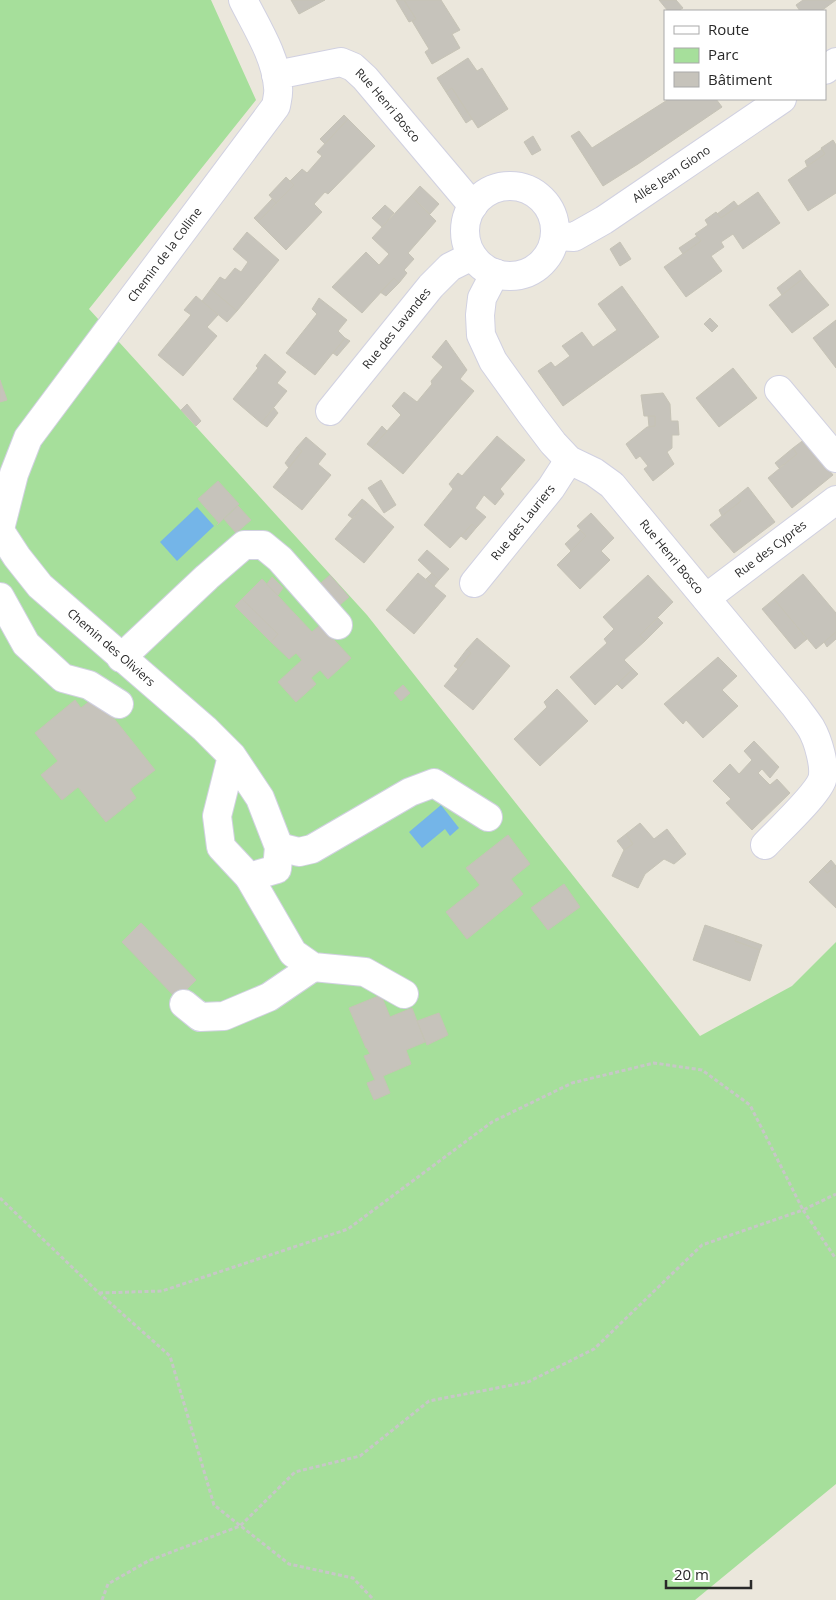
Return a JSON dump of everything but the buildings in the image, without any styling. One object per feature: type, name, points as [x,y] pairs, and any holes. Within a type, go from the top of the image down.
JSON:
[{"type":"street","name":"Chemin de la Colline","points":[[2,522],[14,474],[28,438],[276,106],[278,88],[276,75],[266,46],[244,0]]},
{"type":"street","name":"Rue Henri Bosco","points":[[276,75],[341,62],[353,67],[473,206]]},
{"type":"street","name":"Allée Jean Giono","points":[[555,236],[574,236],[604,220],[781,100]]},
{"type":"street","points":[[512,186],[527,189],[536,194],[547,205],[554,220],[555,236],[551,251],[536,268],[514,276],[503,276],[488,271],[472,256],[468,248],[465,232],[467,217],[473,206],[485,193],[499,187],[512,186]]},
{"type":"street","name":"Rue des Lavandes","points":[[330,411],[431,286],[450,267],[472,256]]},
{"type":"street","name":"Rue Henri Bosco","points":[[495,273],[482,298],[480,315],[481,335],[493,361],[531,414],[569,460],[594,472],[612,485],[812,729],[819,746],[824,770],[821,782],[810,797],[765,845]]},
{"type":"street","points":[[779,390],[836,458]]},
{"type":"street","name":"Rue des Lauriers","points":[[474,583],[551,488],[569,460]]},
{"type":"street","name":"Rue des Cyprès","points":[[706,598],[836,500]]},
{"type":"street","name":"Chemin des Oliviers","points":[[2,522],[17,557],[40,586],[205,729],[232,756],[260,798],[280,847]]},
{"type":"street","points":[[121,658],[206,577],[244,545],[263,545],[280,559],[338,625]]},
{"type":"street","points":[[0,597],[26,644],[63,678],[88,685],[119,704]]},
{"type":"street","points":[[232,756],[217,816],[221,846],[249,877],[294,953],[313,967],[365,972],[404,994]]},
{"type":"street","points":[[249,877],[277,869],[280,847],[300,852],[312,849],[410,792],[434,784],[488,818]]},
{"type":"street","points":[[184,1004],[200,1017],[224,1016],[269,997],[313,967]]},
{"type":"path","points":[[99,1293],[162,1291],[348,1229],[492,1122],[572,1083],[654,1063],[702,1070],[750,1105],[803,1210],[836,1259]]},
{"type":"path","points":[[102,1600],[108,1584],[148,1561],[240,1526],[294,1472],[360,1456],[429,1401],[528,1382],[594,1349],[702,1245],[803,1210],[836,1194]]},
{"type":"path","points":[[0,1198],[99,1293],[170,1356],[214,1505],[289,1564],[353,1578],[374,1600]]},
{"type":"green space","points":[[0,0],[211,0],[256,100],[89,309],[367,615],[700,1036],[792,986],[836,942],[836,1484],[695,1600],[0,1600]]},
{"type":"water","points":[[197,507],[214,526],[177,561],[160,542]]},
{"type":"water","points":[[441,805],[459,828],[450,836],[445,829],[422,848],[409,832]]}]
